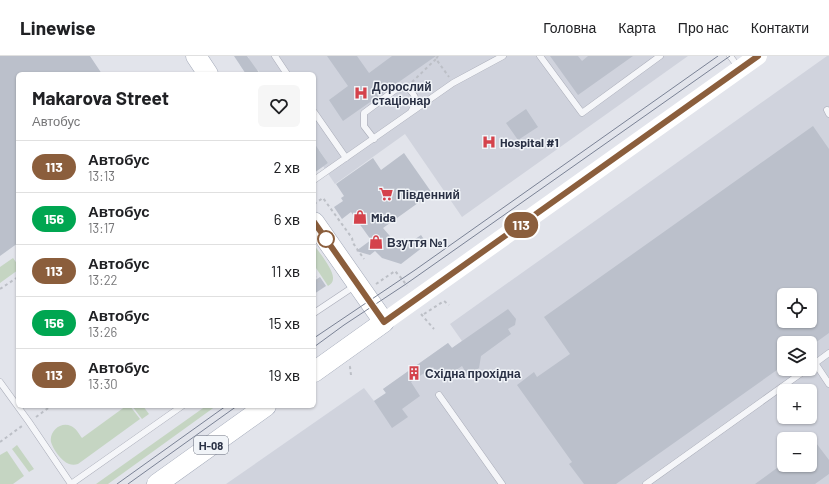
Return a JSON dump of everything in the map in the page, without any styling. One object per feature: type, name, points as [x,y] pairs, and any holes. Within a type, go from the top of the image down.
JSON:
[{"type":"main road","points":[[196,56],[207,72]]},
{"type":"main road","points":[[316,371],[735,63],[758,56]]},
{"type":"main road","points":[[316,224],[367,284],[384,322]]},
{"type":"main road","name":"Н-08","points":[[157,484],[263,408]]},
{"type":"lane","points":[[275,56],[286,72]]},
{"type":"lane","points":[[316,179],[453,83],[503,56]]},
{"type":"lane","points":[[540,56],[582,113],[657,57]]},
{"type":"lane","points":[[374,139],[364,126],[364,113],[395,90],[407,87],[414,94],[416,103],[410,113]]},
{"type":"lane","points":[[316,115],[346,158]]},
{"type":"lane","points":[[316,312],[367,284]]},
{"type":"lane","points":[[817,361],[829,353]]},
{"type":"lane","points":[[817,371],[829,384]]},
{"type":"lane","points":[[646,484],[797,376]]},
{"type":"lane","points":[[0,382],[16,404]]},
{"type":"lane","points":[[439,395],[502,484]]},
{"type":"lane","points":[[19,408],[71,484],[179,408]]},
{"type":"path","points":[[434,56],[453,83]]},
{"type":"path","points":[[407,87],[438,56]]},
{"type":"path","points":[[316,203],[323,198],[352,238],[353,243],[364,259]]},
{"type":"path","points":[[367,284],[395,271],[410,291]]},
{"type":"path","points":[[0,289],[16,278]]},
{"type":"path","points":[[316,278],[323,288]]},
{"type":"path","points":[[424,314],[444,301],[450,305]]},
{"type":"path","points":[[419,312],[434,329]]},
{"type":"path","points":[[350,367],[351,375]]},
{"type":"shaded area","name":"Hospital #1","points":[[247,56],[688,56],[462,217],[405,134],[335,184],[323,166],[328,163],[319,150],[316,149],[316,72],[260,72],[258,70],[255,72],[245,72],[240,65],[249,58]]},
{"type":"shaded area","points":[[829,56],[829,484],[226,484],[364,388],[374,401],[386,393],[383,389],[448,343],[452,348],[462,341],[450,324]]},
{"type":"green space","points":[[316,248],[326,261],[333,275],[333,281],[328,286],[316,268]]},
{"type":"green space","points":[[13,258],[16,262],[16,271],[0,283],[0,267]]},
{"type":"green space","points":[[123,408],[132,408],[140,419],[75,465],[71,465],[60,458],[51,442],[52,434],[56,428],[63,425],[73,427],[82,438]]},
{"type":"green space","points":[[134,408],[144,408],[149,414],[142,419]]},
{"type":"green space","points":[[203,408],[213,408],[108,484],[96,484]]},
{"type":"green space","points":[[17,445],[34,469],[29,472],[12,449]]},
{"type":"green space","points":[[7,451],[24,476],[13,484],[0,484],[0,455]]},
{"type":"building","points":[[0,56],[90,56],[101,72],[16,72],[16,244],[0,256]]},
{"type":"building","points":[[234,56],[247,56],[259,72],[245,72]]},
{"type":"building","name":"Дорослий стаціонар","points":[[327,56],[357,56],[369,73],[392,56],[436,56],[343,121],[329,100],[348,86]]},
{"type":"building","points":[[550,56],[578,56],[582,61],[588,56],[633,56],[578,95]]},
{"type":"building","points":[[526,109],[538,127],[518,140],[506,123]]},
{"type":"building","points":[[813,126],[829,149],[829,333],[817,342],[817,336],[777,336],[777,370],[616,484],[584,484],[569,464],[572,462],[517,385],[534,372],[537,377],[570,354],[544,317]]},
{"type":"building","points":[[316,146],[328,163],[316,172]]},
{"type":"building","name":"Південний","points":[[404,153],[432,193],[383,228],[401,249],[421,235],[427,244],[401,264],[382,258],[375,251],[370,255],[356,251],[371,240],[351,212],[342,219],[334,207],[343,201],[341,198],[344,196],[336,184],[373,158],[381,170]]},
{"type":"building","points":[[320,277],[326,286],[316,293],[316,280]]},
{"type":"building","points":[[508,309],[516,319],[515,325],[508,329],[511,334],[481,356],[479,368],[468,376],[462,366],[442,380],[433,367],[411,382],[420,396],[402,409],[408,417],[392,428],[374,401],[386,393],[383,389],[448,343],[452,348]]},
{"type":"building","points":[[817,444],[829,460],[829,474],[815,484],[755,484],[777,468],[777,472],[817,472]]},
{"type":"tram line","points":[[316,337],[415,270],[718,56]]},
{"type":"tram line","points":[[316,346],[730,56]]},
{"type":"tram line","points":[[117,484],[223,408]]},
{"type":"tram line","points":[[128,484],[234,408]]},
{"type":"bus line","name":"113","points":[[316,225],[384,322],[758,56]]},
{"type":"place","name":"Дорослий стаціонар","points":[[361,93]]},
{"type":"place","name":"Hospital #1","points":[[489,142]]},
{"type":"place","name":"Південний","points":[[386,194]]},
{"type":"place","name":"Mida","points":[[360,217]]},
{"type":"place","name":"Взуття №1","points":[[376,242]]},
{"type":"place","name":"Східна прохідна","points":[[414,373]]}]
